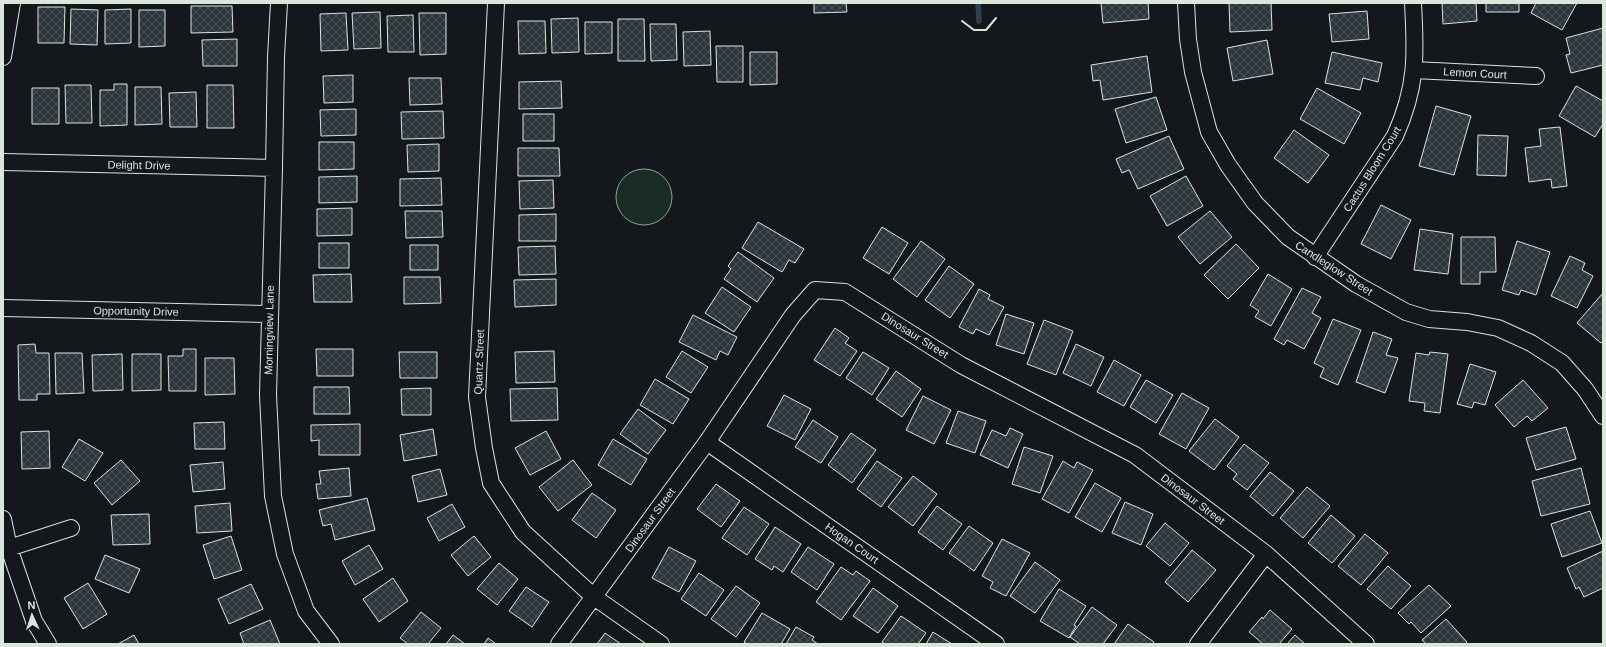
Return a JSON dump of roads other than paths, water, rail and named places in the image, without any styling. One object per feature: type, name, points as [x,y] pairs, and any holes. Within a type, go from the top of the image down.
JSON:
[{"type":"street","points":[[3,57],[12,3]]},
{"type":"street","name":"Morningview Lane","points":[[279,3],[276,56],[268,395],[273,496],[285,554],[306,611],[331,644]]},
{"type":"street","name":"Quartz Street","points":[[496,3],[478,397],[484,448],[491,483],[522,532],[594,597],[661,644]]},
{"type":"street","name":"Candleglow Street","points":[[1186,3],[1188,39],[1193,72],[1209,132],[1228,165],[1255,203],[1288,237],[1356,284],[1406,312],[1429,319],[1467,322],[1498,328],[1531,343],[1562,363],[1585,388],[1603,416]]},
{"type":"street","name":"Cactus Bloom Court","points":[[1315,257],[1395,136],[1404,115],[1414,79],[1416,51],[1413,3]]},
{"type":"street","name":"Lemon Court","points":[[1414,70],[1536,76]]},
{"type":"street","name":"Delight Drive","points":[[3,162],[274,168]]},
{"type":"street","name":"Dinosaur Street","points":[[559,644],[708,442],[793,315],[815,290],[845,292],[962,365],[1135,455],[1266,554],[1366,644]]},
{"type":"street","name":"Opportunity Drive","points":[[3,308],[269,314]]},
{"type":"street","name":"Hogan Court","points":[[708,442],[996,644]]},
{"type":"street","points":[[3,519],[9,548],[34,621],[48,644]]},
{"type":"street","points":[[9,548],[71,528]]},
{"type":"street","points":[[1198,644],[1266,554]]},
{"type":"waterway","points":[[978,3],[979,21]]}]
